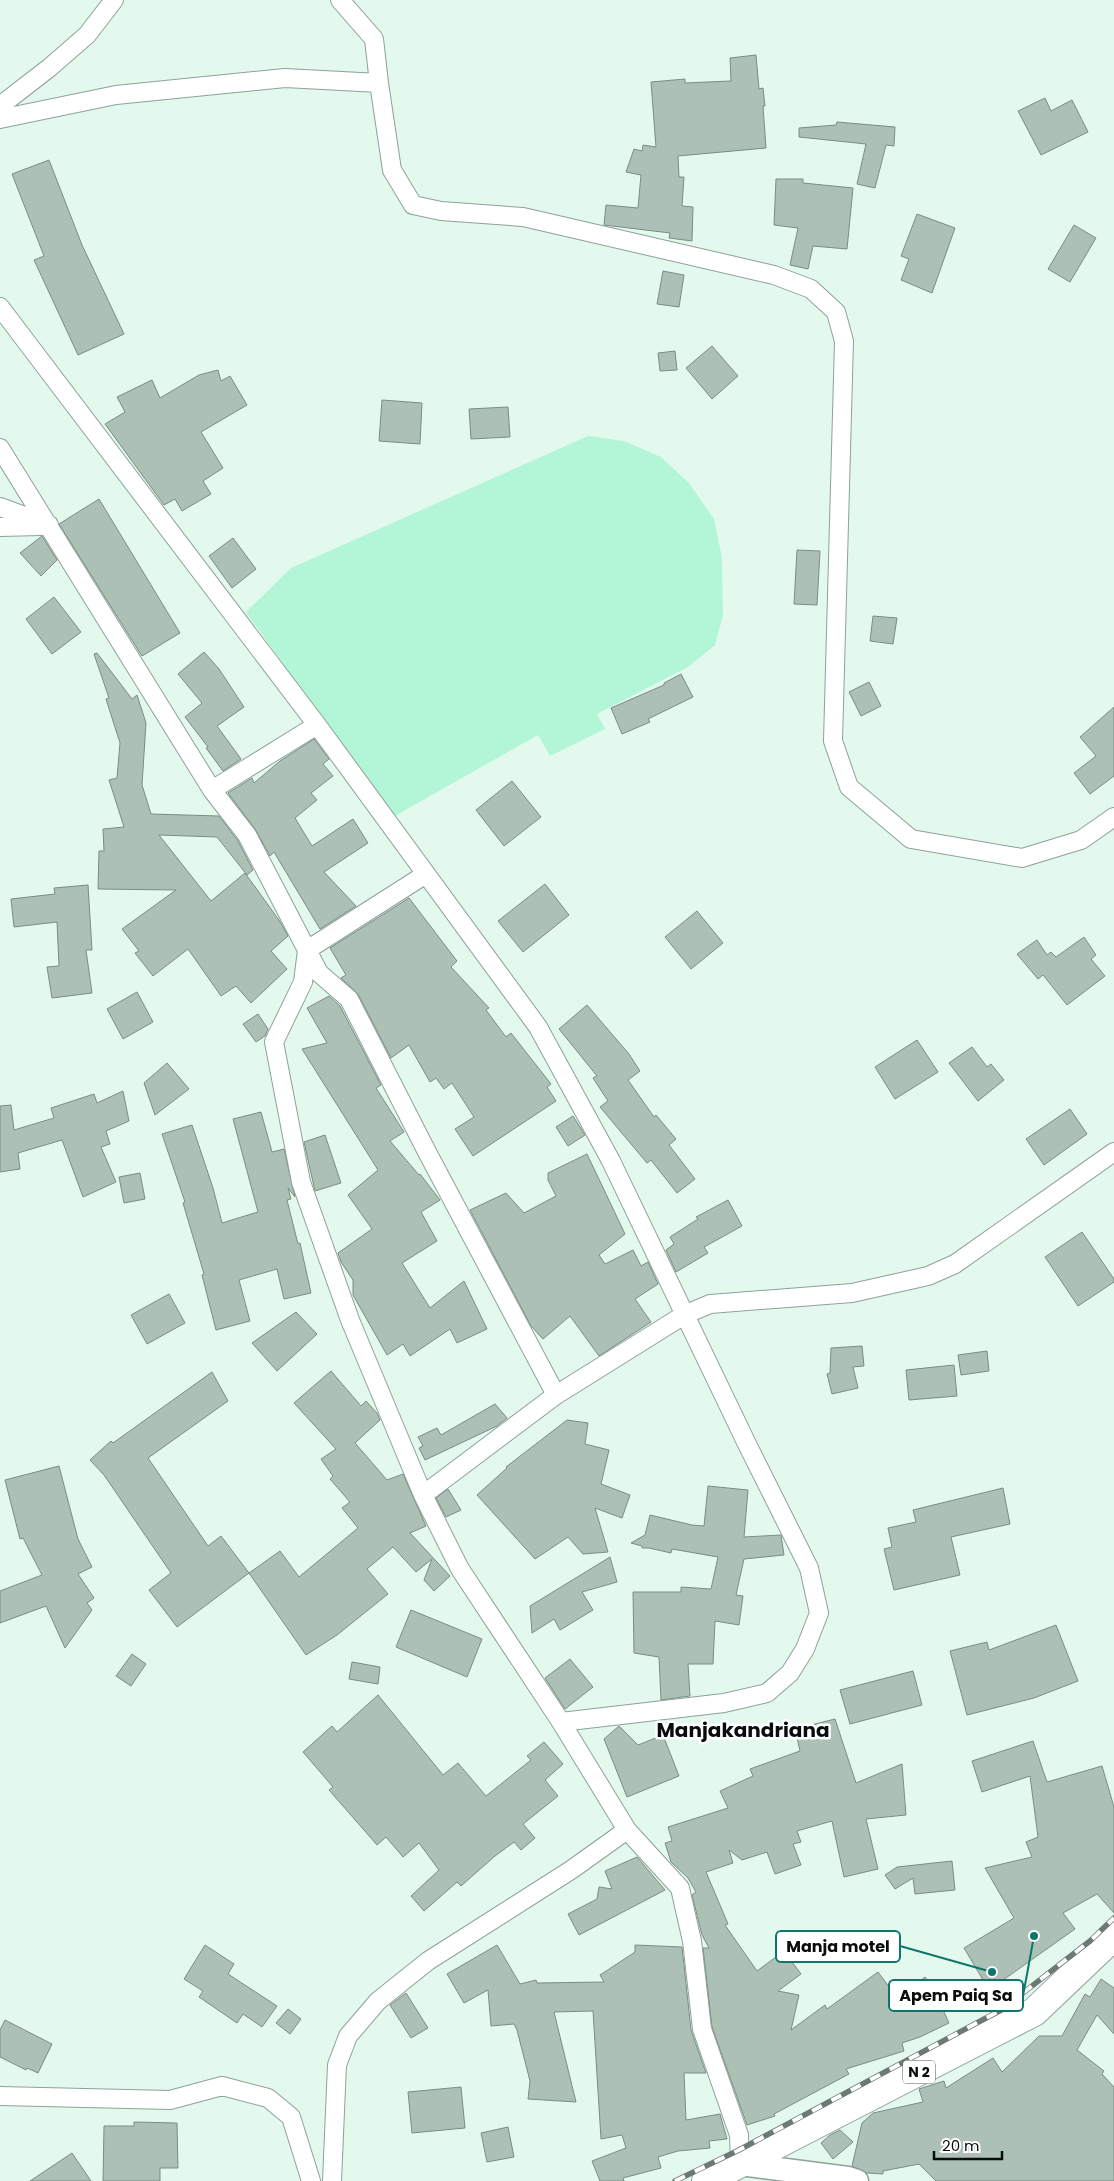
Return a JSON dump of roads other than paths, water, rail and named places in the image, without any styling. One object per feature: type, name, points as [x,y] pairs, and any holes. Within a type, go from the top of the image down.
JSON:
[{"type":"main road","name":"N 2","points":[[706,2181],[1034,2012],[1114,1936]]},
{"type":"street","points":[[0,106],[49,68],[87,35],[114,0]]},
{"type":"street","points":[[340,0],[374,39],[392,170],[413,205],[441,212],[523,217],[774,275],[810,289],[836,312],[844,341],[833,740],[849,787],[911,839],[1022,858],[1082,840],[1114,817]]},
{"type":"street","points":[[0,119],[116,95],[285,78],[379,83]]},
{"type":"street","points":[[0,307],[317,725],[538,1027],[611,1161],[684,1315],[809,1568],[819,1612],[805,1649],[790,1673],[767,1693],[724,1703],[561,1722]]},
{"type":"street","points":[[0,448],[212,790],[247,835],[319,973],[349,999],[426,1150],[556,1395]]},
{"type":"street","points":[[0,507],[49,525]]},
{"type":"street","points":[[0,527],[49,525]]},
{"type":"street","points":[[212,790],[317,725]]},
{"type":"street","points":[[307,950],[426,874]]},
{"type":"street","points":[[307,950],[303,982],[274,1042],[301,1182],[350,1320],[423,1495],[460,1569],[561,1722],[627,1830],[680,1888],[692,1941],[702,2029],[739,2136],[740,2164],[848,2178],[857,2181]]},
{"type":"street","points":[[423,1495],[556,1395],[684,1315],[710,1304],[852,1293],[928,1276],[955,1264],[1114,1152]]},
{"type":"street","points":[[332,2181],[337,2065],[348,2036],[378,2001],[428,1961],[570,1870],[627,1830]]},
{"type":"street","points":[[0,2096],[170,2100],[222,2086],[268,2098],[291,2117],[311,2181]]},
{"type":"railway","points":[[675,2181],[739,2150],[1001,2010],[1090,1941],[1114,1918]]},
{"type":"place","name":"Apem Paiq Sa","points":[[1034,1936]]},
{"type":"place","name":"Manja motel","points":[[992,1972]]},
{"type":"district","name":"Manjakandriana","points":[[743,1730]]}]
